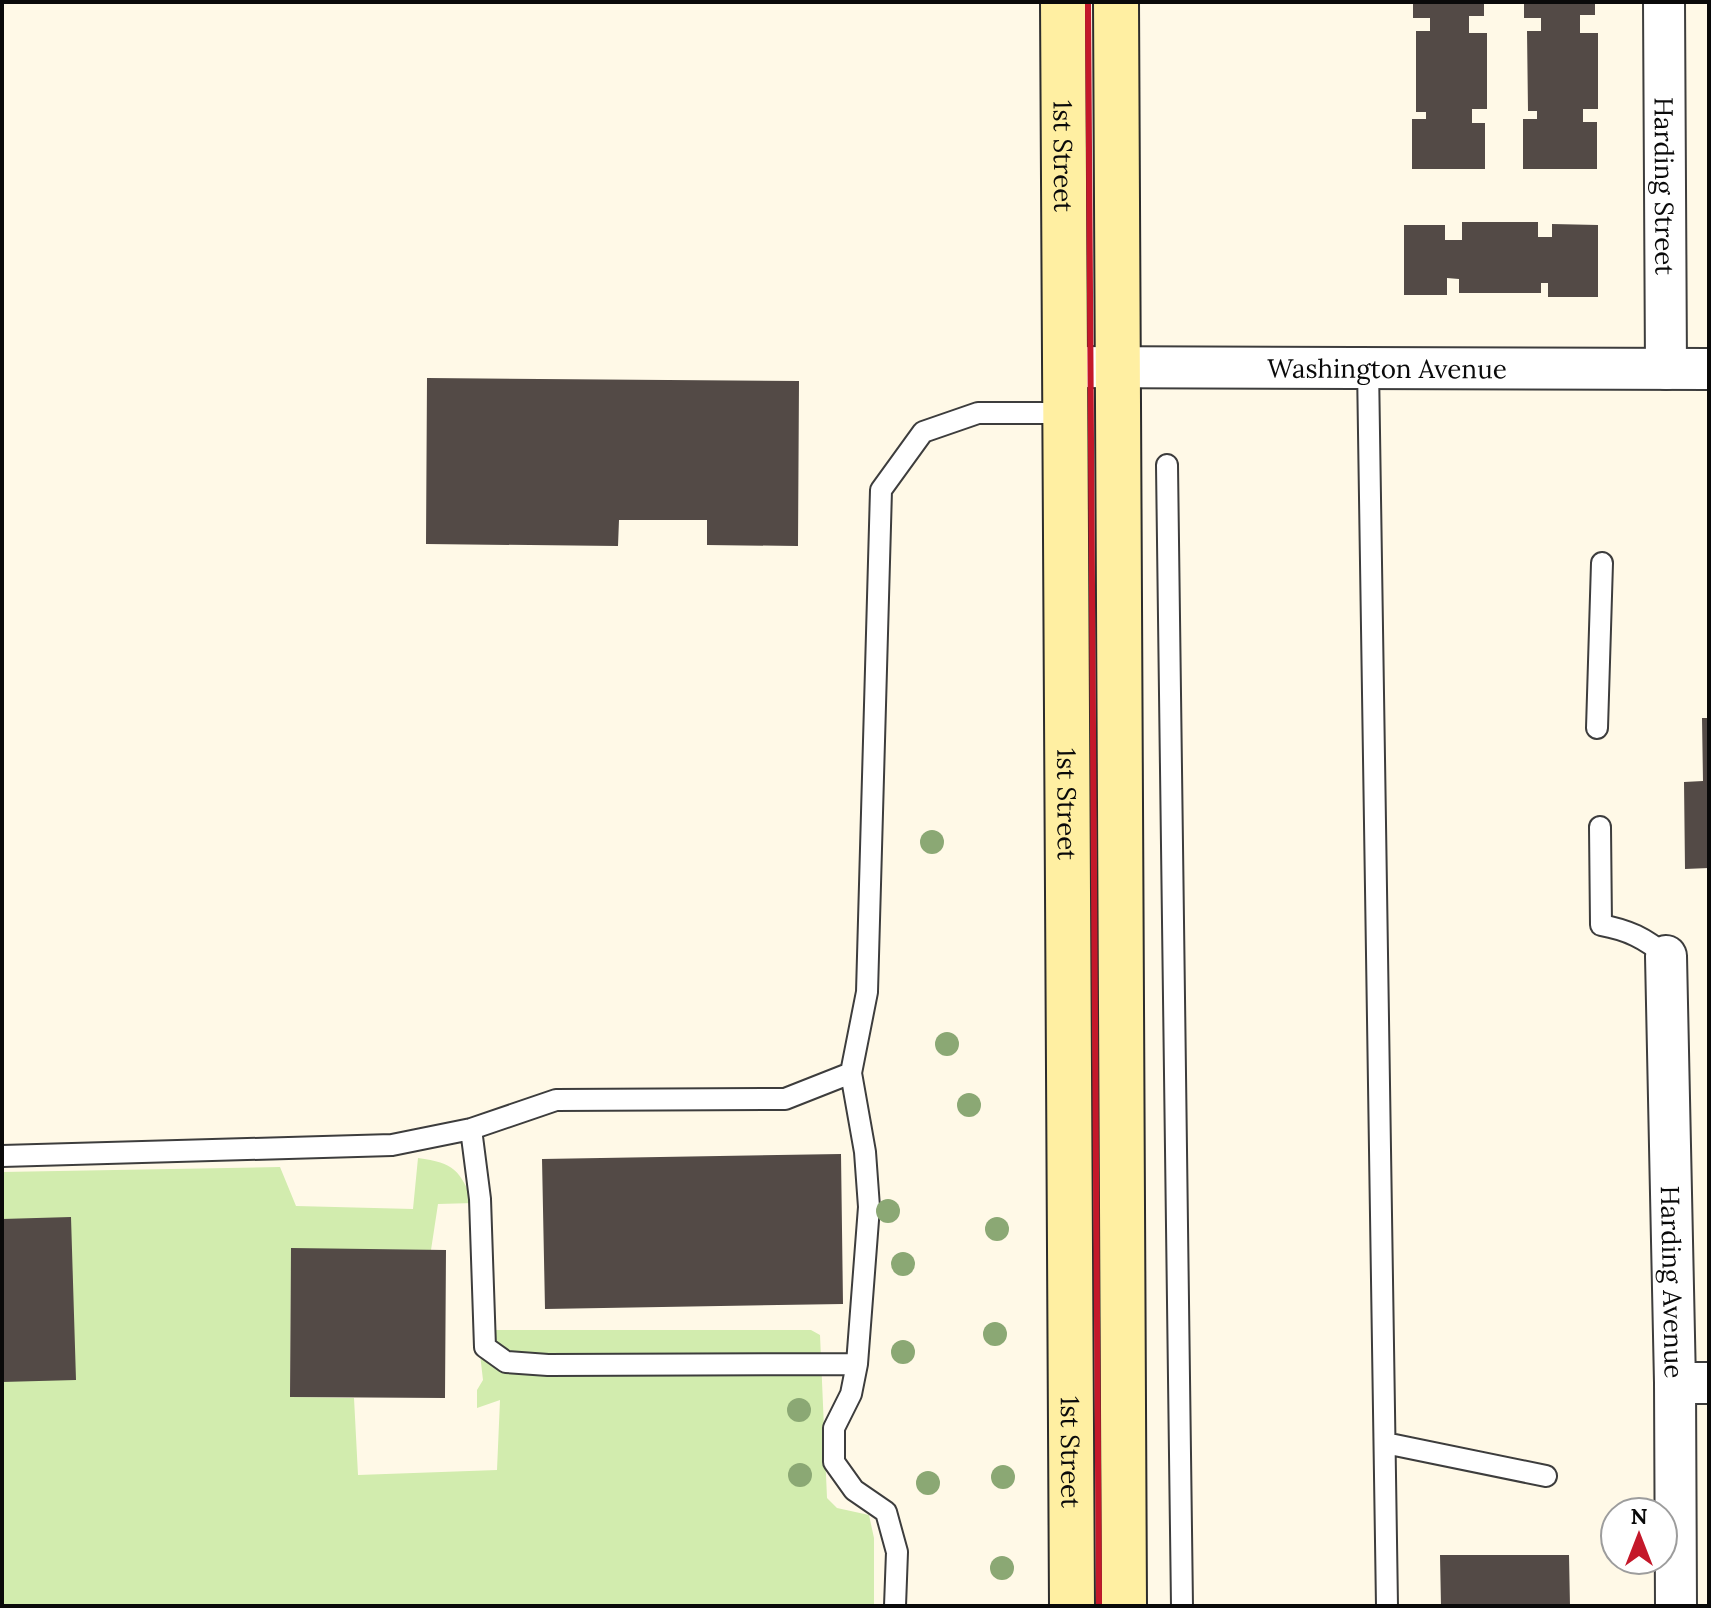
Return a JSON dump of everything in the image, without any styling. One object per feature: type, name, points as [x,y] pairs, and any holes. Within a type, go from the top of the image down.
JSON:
[{"type":"main road","name":"1st Street","points":[[1063,2],[1072,1606]]},
{"type":"main road","name":"1st Street","points":[[1116,2],[1124,1606]]},
{"type":"street","name":"Harding Street","points":[[1664,2],[1666,369]]},
{"type":"street","name":"Washington Avenue","points":[[1065,367],[1709,369]]},
{"type":"street","name":"Harding Avenue","points":[[1666,956],[1692,1383],[1676,1606]]},
{"type":"lane","points":[[1368,367],[1387,1606]]},
{"type":"lane","points":[[895,1606],[897,1552],[886,1512],[854,1490],[834,1462],[834,1428],[851,1394],[857,1364],[869,1207],[865,1152],[851,1073],[867,992],[881,490],[923,432],[978,413],[1066,413]]},
{"type":"lane","points":[[1167,465],[1182,1606]]},
{"type":"lane","points":[[1597,728],[1602,563]]},
{"type":"lane","points":[[1600,827],[1601,925],[1626,930],[1647,940],[1666,956]]},
{"type":"lane","points":[[2,1156],[392,1145],[471,1129],[556,1100],[785,1099],[851,1073]]},
{"type":"lane","points":[[471,1129],[480,1199],[485,1347],[506,1362],[548,1365],[857,1364]]},
{"type":"lane","points":[[1385,1443],[1546,1476]]},
{"type":"green space","points":[[418,1158],[440,1162],[454,1170],[474,1203],[438,1204],[431,1250],[291,1249],[290,1397],[354,1398],[358,1475],[497,1470],[500,1400],[477,1408],[477,1390],[483,1380],[480,1354],[492,1330],[811,1330],[820,1335],[827,1498],[837,1508],[869,1515],[874,1538],[874,1606],[2,1606],[2,1172],[280,1167],[296,1206],[413,1209]]},
{"type":"building","points":[[1413,2],[1484,2],[1484,16],[1469,16],[1469,33],[1487,33],[1487,109],[1472,109],[1472,123],[1485,123],[1485,169],[1412,169],[1412,119],[1426,119],[1426,112],[1416,112],[1416,31],[1430,31],[1430,18],[1413,18]]},
{"type":"building","points":[[1524,2],[1595,2],[1595,15],[1580,15],[1580,33],[1598,33],[1598,109],[1583,109],[1583,122],[1597,122],[1597,169],[1523,169],[1523,119],[1537,119],[1537,111],[1528,111],[1527,31],[1541,31],[1541,18],[1524,18]]},
{"type":"building","points":[[1462,222],[1538,222],[1538,237],[1552,237],[1552,224],[1598,225],[1598,297],[1548,297],[1548,283],[1541,283],[1541,293],[1459,293],[1459,279],[1447,278],[1447,295],[1404,295],[1404,225],[1445,225],[1445,240],[1462,240]]},
{"type":"building","points":[[427,378],[799,381],[798,546],[707,545],[707,520],[619,520],[618,546],[426,544]]},
{"type":"building","points":[[1702,718],[1709,718],[1709,868],[1685,869],[1684,782],[1703,781]]},
{"type":"building","points":[[841,1154],[843,1304],[545,1309],[542,1159]]},
{"type":"building","points":[[71,1217],[76,1380],[2,1382],[2,1219]]},
{"type":"building","points":[[291,1248],[446,1250],[445,1398],[290,1397]]},
{"type":"building","points":[[1440,1555],[1569,1555],[1570,1606],[1441,1606]]},
{"type":"railway","points":[[1088,2],[1099,1606]]}]
